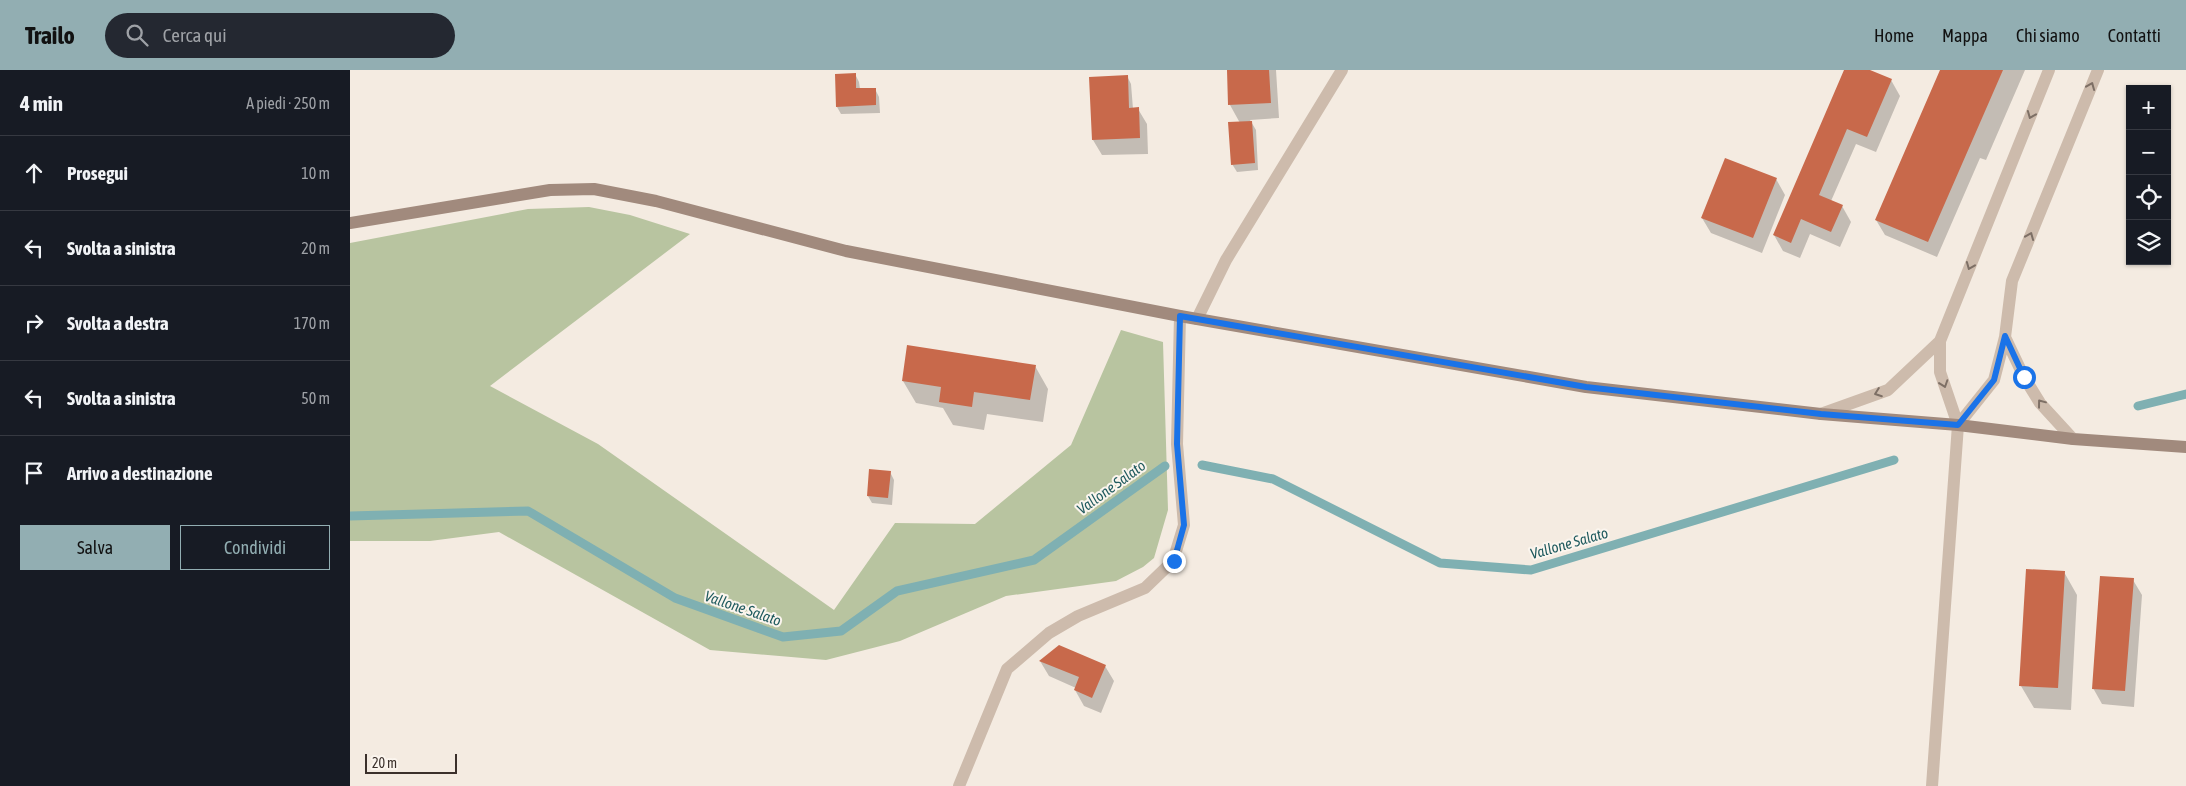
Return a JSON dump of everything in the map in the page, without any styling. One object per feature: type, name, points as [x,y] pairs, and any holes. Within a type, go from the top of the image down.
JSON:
[{"type":"main road","points":[[350,223],[550,190],[594,189],[656,201],[846,251],[1180,316],[1586,387],[1821,414],[1958,425],[2073,439],[2186,447]]},
{"type":"street","points":[[1197,319],[1226,260],[1342,70]]},
{"type":"street","points":[[1932,786],[1958,425],[1940,372],[1940,341],[2049,70]]},
{"type":"street","points":[[1958,425],[1994,380],[2005,336],[2012,281],[2098,70]]},
{"type":"street","points":[[959,786],[1007,669],[1049,633],[1078,616],[1145,588],[1174,561],[1184,525],[1177,444],[1180,316]]},
{"type":"street","points":[[2005,336],[2024,377],[2040,403],[2073,439]]},
{"type":"street","points":[[1821,414],[1888,390],[1940,341]]},
{"type":"green space","points":[[589,207],[630,215],[690,234],[490,386],[598,444],[834,610],[895,523],[975,524],[1071,445],[1121,330],[1163,342],[1168,510],[1154,558],[1143,567],[1116,581],[1006,596],[900,641],[826,660],[710,650],[499,532],[430,541],[350,541],[350,243],[528,209]]},
{"type":"building","points":[[1227,70],[1269,70],[1271,103],[1228,105]]},
{"type":"building","points":[[1844,70],[1870,70],[1892,79],[1867,137],[1847,129],[1819,195],[1843,205],[1831,232],[1801,219],[1791,243],[1773,235]]},
{"type":"building","points":[[1940,70],[2003,70],[1928,242],[1875,220]]},
{"type":"building","points":[[856,73],[856,88],[876,88],[876,105],[836,107],[835,74]]},
{"type":"building","points":[[1128,75],[1129,108],[1139,107],[1140,138],[1092,140],[1089,77]]},
{"type":"building","points":[[1252,121],[1255,163],[1231,165],[1228,122]]},
{"type":"building","points":[[1725,158],[1777,178],[1753,238],[1701,218]]},
{"type":"building","points":[[907,345],[1036,365],[1030,400],[974,392],[972,407],[939,402],[941,387],[902,381]]},
{"type":"building","points":[[869,469],[891,471],[888,498],[867,496]]},
{"type":"building","points":[[2026,569],[2065,571],[2058,688],[2019,686]]},
{"type":"building","points":[[2100,576],[2134,578],[2125,691],[2092,689]]},
{"type":"building","points":[[1059,645],[1106,665],[1092,698],[1074,690],[1079,677],[1039,661]]},
{"type":"waterway","name":"Vallone Salato","points":[[2138,406],[2186,394]]},
{"type":"waterway","name":"Vallone Salato","points":[[1202,465],[1273,479],[1440,563],[1531,570],[1894,460]]},
{"type":"waterway","name":"Vallone Salato","points":[[350,516],[528,511],[675,598],[783,637],[841,631],[897,591],[1034,560],[1165,466]]},
{"type":"route","points":[[1174,561],[1184,525],[1177,444],[1180,316],[1586,387],[1821,414],[1958,425],[1994,380],[2005,336],[2024,377]]}]
